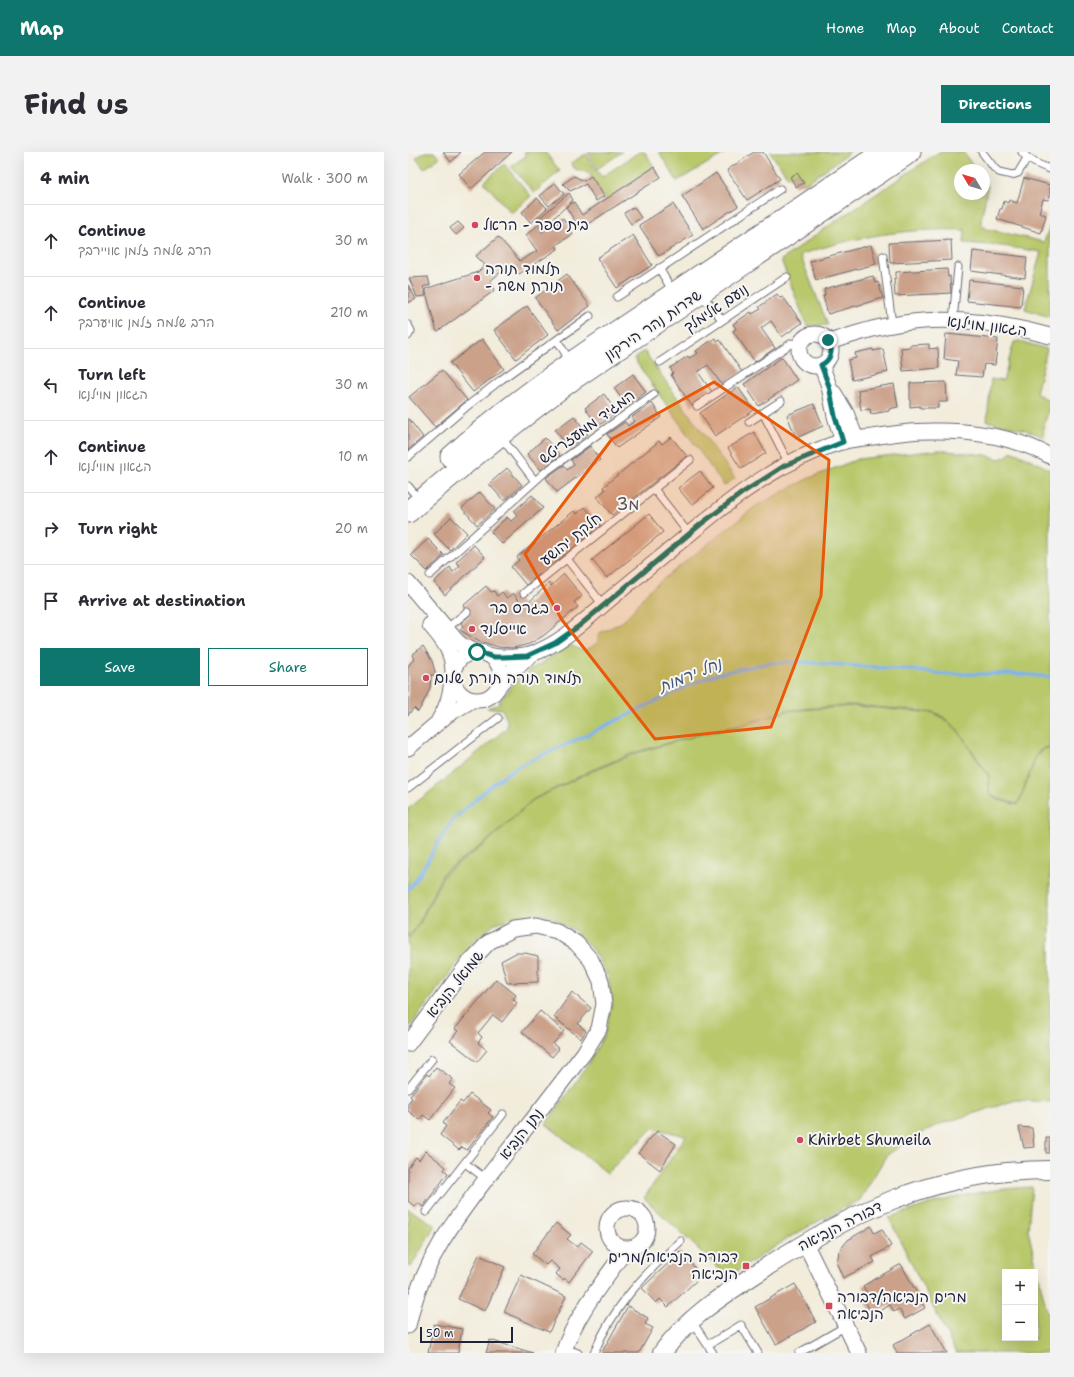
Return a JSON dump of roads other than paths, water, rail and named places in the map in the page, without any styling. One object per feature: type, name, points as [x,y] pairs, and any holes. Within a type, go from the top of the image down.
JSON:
[{"type":"main road","name":"שדרות נהר הירקון","points":[[410,492],[478,433],[527,394],[882,152]]},
{"type":"main road","name":"שדרות נהר הירקון","points":[[408,512],[500,435],[573,379],[910,152]]},
{"type":"street","name":"הגאון מוילנא","points":[[829,342],[892,324],[921,321],[965,321],[1009,327],[1050,336]]},
{"type":"street","points":[[813,334],[822,335],[829,342],[831,347],[828,360],[821,365],[811,365],[804,361],[800,354],[800,347],[804,338],[813,334]]},
{"type":"street","points":[[821,365],[829,386],[835,416],[850,440]]},
{"type":"street","points":[[531,655],[502,657],[488,655],[481,652],[466,654],[455,665],[453,676],[455,686],[459,693],[465,698],[480,700],[487,698],[493,694],[510,672],[531,655],[564,637],[579,626],[689,534],[742,493],[760,480],[809,455],[850,440],[922,431],[951,431],[1006,438],[1050,456]]},
{"type":"street","points":[[408,583],[460,644],[474,652]]},
{"type":"street","points":[[408,598],[447,647],[453,662],[452,691],[437,723]]},
{"type":"street","points":[[488,655],[499,666],[501,677],[499,685]]},
{"type":"street","points":[[408,748],[453,710],[472,700]]},
{"type":"street","name":"שמואל הנביא","points":[[408,1044],[467,965],[490,942],[513,929],[536,926],[558,932],[576,943]]},
{"type":"street","name":"נתן הנביא","points":[[408,1326],[415,1291],[452,1224],[584,1053],[599,1028],[604,1004],[601,981],[591,960],[576,943]]},
{"type":"street","name":"דבורה הנביאה","points":[[662,1353],[691,1320],[717,1300],[805,1243],[865,1211],[923,1188],[965,1177],[1010,1171],[1050,1170]]},
{"type":"street","points":[[805,1243],[859,1353]]},
{"type":"street","points":[[568,1351],[583,1311],[627,1248]]},
{"type":"lane","points":[[982,152],[999,172],[1012,175],[1018,173],[1025,155],[1039,165],[1050,169]]},
{"type":"lane","points":[[617,297],[780,189]]},
{"type":"lane","points":[[883,256],[892,324]]},
{"type":"lane","points":[[953,321],[958,267]]},
{"type":"lane","points":[[659,268],[674,293]]},
{"type":"lane","name":"נועם אלימלך","points":[[660,362],[787,277]]},
{"type":"lane","points":[[702,293],[705,297],[705,301],[710,304],[722,320]]},
{"type":"lane","points":[[408,457],[466,407],[502,379],[590,316]]},
{"type":"lane","points":[[408,325],[411,331],[408,336]]},
{"type":"lane","points":[[557,340],[572,362]]},
{"type":"lane","points":[[697,406],[792,343],[800,347]]},
{"type":"lane","name":"המגיד ממעזריטש","points":[[430,575],[535,481],[582,445],[654,394]]},
{"type":"lane","points":[[749,422],[781,401]]},
{"type":"lane","points":[[763,413],[790,464]]},
{"type":"lane","name":"המגיד ממעזריטש","points":[[500,435],[535,481]]},
{"type":"lane","name":"חלקת יהושע","points":[[524,593],[690,460]]},
{"type":"lane","points":[[654,489],[689,534]]},
{"type":"lane","points":[[567,559],[603,605]]},
{"type":"lane","points":[[446,629],[468,612]]},
{"type":"lane","points":[[408,788],[498,718]]},
{"type":"lane","points":[[408,1089],[432,1059]]},
{"type":"lane","points":[[426,1212],[503,1114]]},
{"type":"lane","points":[[465,1162],[486,1179]]},
{"type":"lane","points":[[594,1353],[613,1316],[633,1289],[655,1264],[681,1241]]},
{"type":"lane","points":[[691,1320],[713,1353]]},
{"type":"lane","points":[[708,1345],[741,1325],[758,1353]]},
{"type":"lane","points":[[799,1353],[846,1326]]},
{"type":"waterway","name":"נחל ירמות","points":[[408,889],[417,879],[453,820],[494,783],[518,766],[587,735],[689,685],[716,674],[769,663],[802,662],[912,670],[942,674],[1020,674],[1050,677]]},
{"type":"place","name":"בית ספר - הראל","points":[[475,225]]},
{"type":"place","name":"תלמוד תורה - תורת משה","points":[[477,278]]},
{"type":"place","name":"בגרס בר","points":[[557,608]]},
{"type":"place","name":"אייסלנד","points":[[472,629]]},
{"type":"place","name":"תלמוד תורה תורת שלום","points":[[426,678]]},
{"type":"place","name":"Khirbet Shumeila","points":[[800,1140]]},
{"type":"place","name":"דבורה הנביאה/מרים הנביאה","points":[[746,1266]]},
{"type":"place","name":"מרים הנביאה/דבורה הנביאה","points":[[829,1306]]},
{"type":"district","name":"מ3","points":[[628,504]]}]
